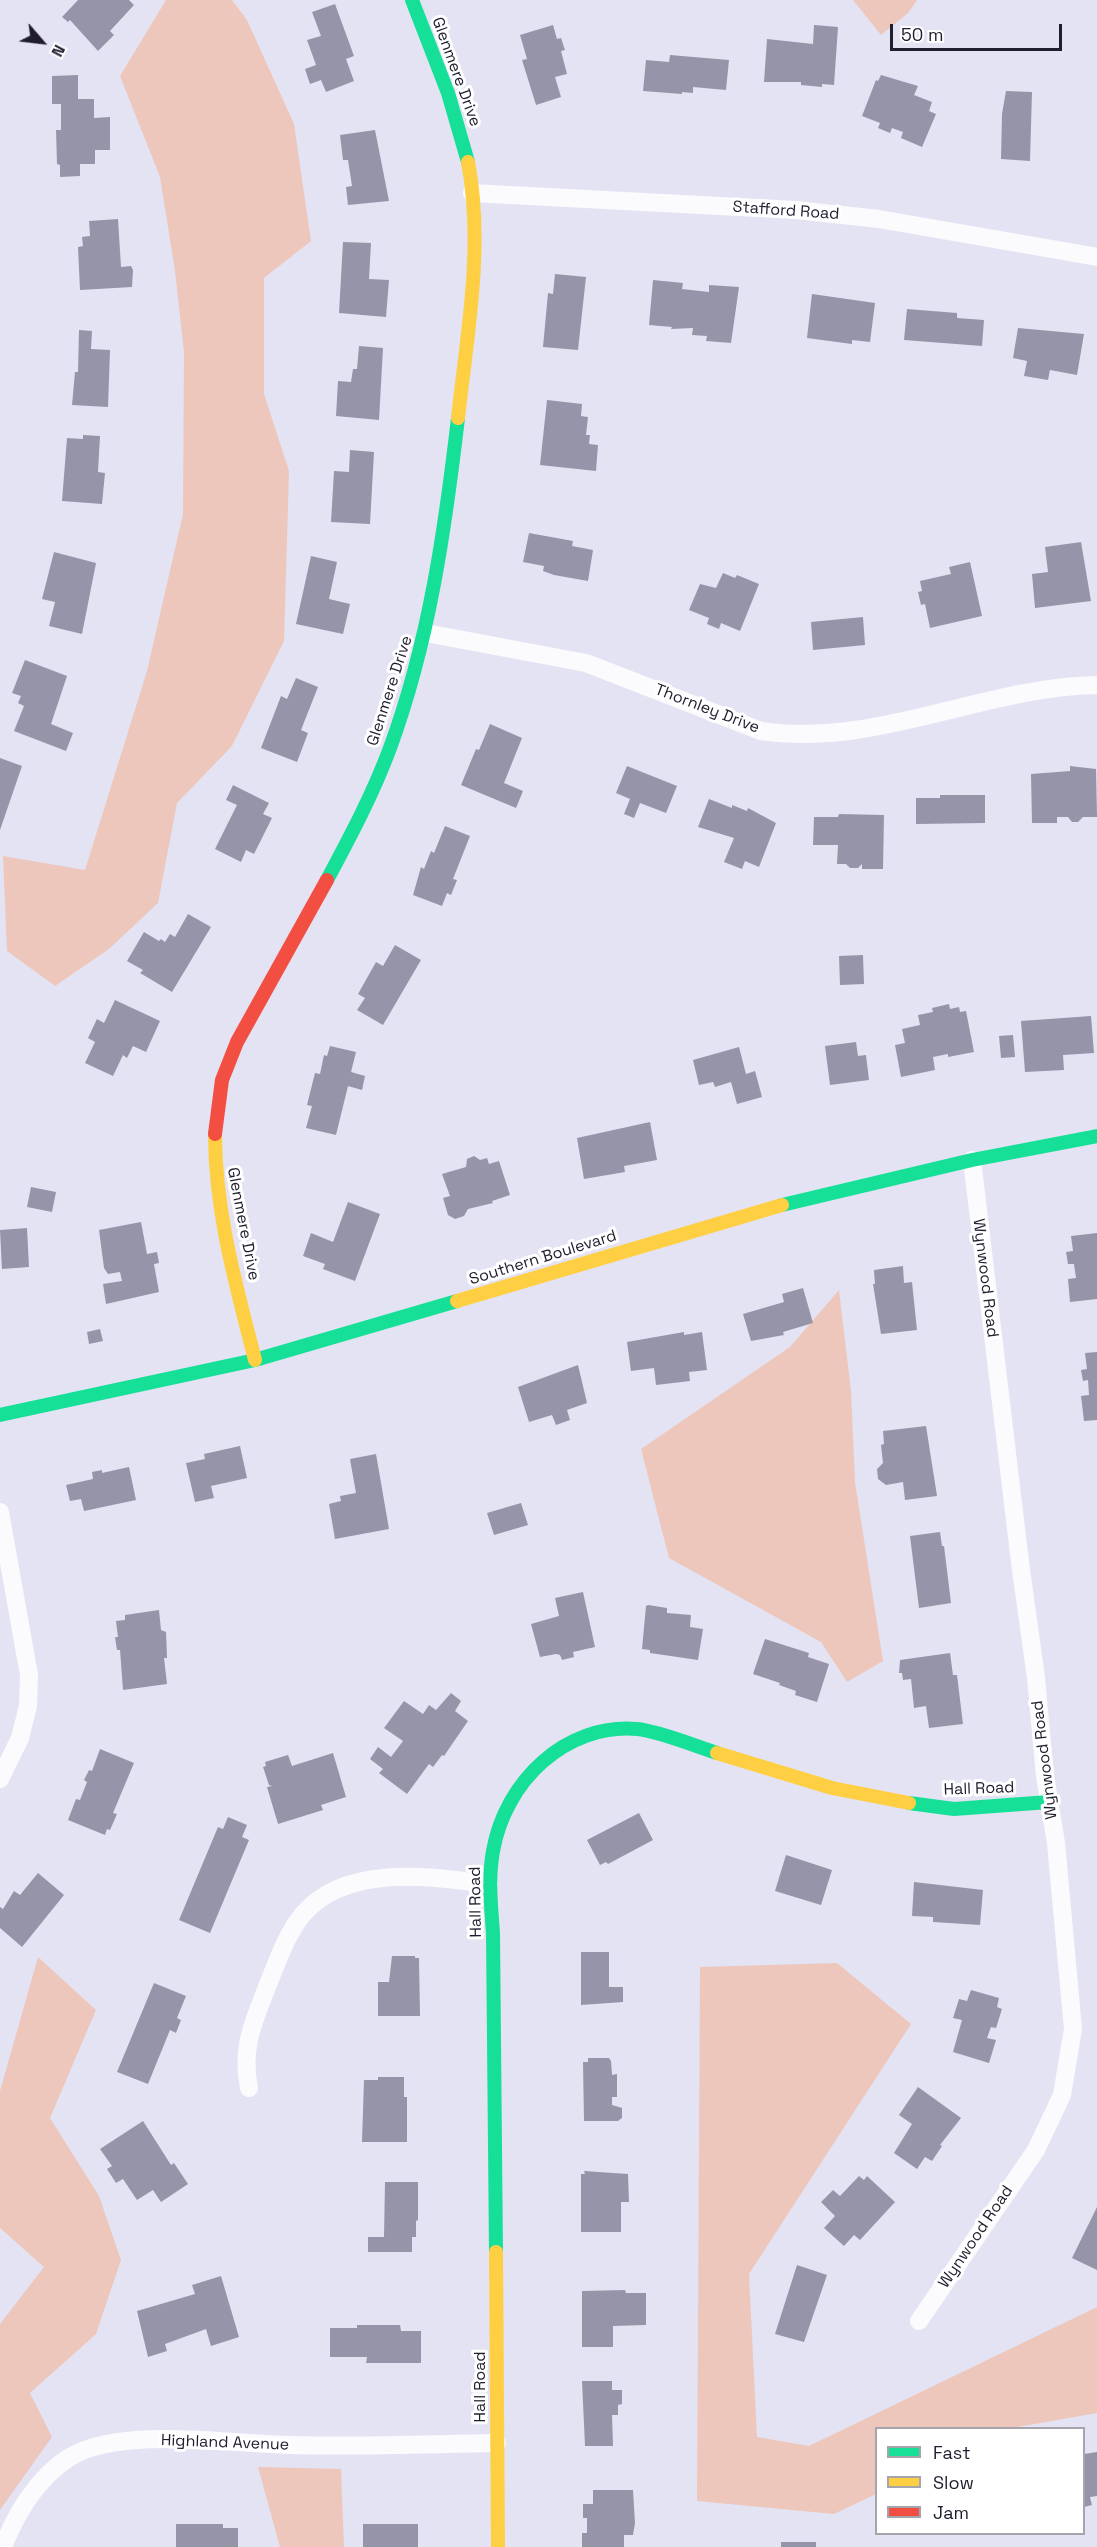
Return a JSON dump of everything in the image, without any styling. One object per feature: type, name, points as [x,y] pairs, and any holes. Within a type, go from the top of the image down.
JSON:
[{"type":"street","name":"Glenmere Drive","points":[[255,1360],[218,1203],[214,1160],[218,1095],[226,1069],[246,1025],[312,910],[369,797],[404,711],[426,633],[453,461],[474,272],[472,193],[462,130],[412,0]]},
{"type":"street","name":"Stafford Road","points":[[472,193],[795,210],[879,219],[1096,257]]},
{"type":"street","points":[[1096,257],[1097,238]]},
{"type":"street","name":"Thornley Drive","points":[[426,633],[586,663],[761,731],[782,734],[839,734],[1033,690],[1097,685]]},
{"type":"street","name":"Southern Boulevard","points":[[0,1415],[255,1360],[819,1194],[972,1160],[1097,1136]]},
{"type":"street","name":"Wynwood Road","points":[[919,2321],[1036,2150],[1062,2095],[1073,2029],[1072,1997],[972,1160]]},
{"type":"street","points":[[0,1512],[29,1675],[28,1706],[21,1738],[0,1779]]},
{"type":"street","name":"Hall Road","points":[[498,2547],[493,1933],[489,1884],[496,1839],[507,1805],[531,1768],[566,1744],[615,1729],[639,1729],[666,1735],[723,1756],[878,1799],[954,1809],[1049,1802]]},
{"type":"street","points":[[249,2088],[244,2066],[245,2051],[253,2023],[286,1939],[304,1913],[326,1894],[343,1885],[382,1879],[450,1880],[489,1884]]},
{"type":"street","name":"Highland Avenue","points":[[3,2547],[12,2523],[40,2482],[71,2457],[124,2441],[292,2445],[497,2443]]},
{"type":"shaded area","points":[[166,0],[232,0],[247,20],[294,124],[311,241],[264,278],[264,394],[289,471],[284,641],[232,746],[177,803],[158,903],[109,949],[55,986],[7,951],[3,856],[85,870],[147,671],[183,514],[184,353],[175,271],[160,177],[120,76]]},
{"type":"shaded area","points":[[853,0],[917,0],[908,13],[881,35]]},
{"type":"shaded area","points":[[839,1290],[851,1391],[855,1482],[883,1661],[847,1682],[821,1642],[669,1558],[641,1449],[790,1347]]},
{"type":"shaded area","points":[[38,1957],[96,2010],[50,2118],[99,2196],[121,2260],[96,2334],[30,2393],[52,2437],[0,2510],[0,2324],[44,2267],[0,2228],[0,2091]]},
{"type":"shaded area","points":[[837,1963],[911,2024],[749,2274],[757,2437],[809,2446],[1097,2307],[1097,2413],[1018,2427],[875,2427],[875,2494],[834,2514],[697,2501],[700,1967]]},
{"type":"shaded area","points":[[258,2467],[341,2469],[344,2547],[280,2547]]},
{"type":"building","points":[[78,0],[129,0],[134,5],[110,31],[114,35],[98,51],[70,20],[68,22],[62,17]]},
{"type":"building","points":[[335,4],[354,56],[346,59],[354,81],[326,92],[321,80],[310,84],[305,69],[316,65],[307,40],[321,36],[312,12]]},
{"type":"building","points":[[553,25],[557,39],[561,38],[565,50],[561,51],[567,74],[555,77],[561,97],[536,105],[522,60],[527,59],[520,35]]},
{"type":"building","points":[[814,25],[838,27],[834,85],[822,84],[822,87],[801,85],[801,82],[764,82],[767,39],[813,44]]},
{"type":"building","points":[[670,55],[729,60],[726,90],[693,87],[693,93],[682,92],[682,94],[643,91],[646,60],[669,62]]},
{"type":"building","points":[[78,75],[78,99],[94,99],[94,118],[110,117],[110,150],[95,150],[95,164],[80,164],[80,176],[60,177],[60,165],[57,164],[56,130],[61,130],[61,104],[52,104],[52,76]]},
{"type":"building","points":[[881,75],[918,86],[914,95],[932,102],[929,111],[936,114],[922,147],[901,138],[903,132],[892,128],[890,133],[878,128],[880,123],[862,116],[876,80],[878,81]]},
{"type":"building","points":[[1006,91],[1032,92],[1030,161],[1001,159],[1002,114]]},
{"type":"building","points":[[375,130],[389,201],[348,205],[346,187],[352,186],[348,160],[343,160],[340,135]]},
{"type":"building","points":[[118,219],[121,267],[131,266],[133,270],[132,287],[80,290],[78,247],[83,246],[82,237],[90,236],[89,221]]},
{"type":"building","points":[[343,242],[371,243],[369,279],[389,280],[386,317],[339,313]]},
{"type":"building","points":[[555,274],[586,277],[578,350],[543,347],[548,293],[553,294]]},
{"type":"building","points":[[653,280],[683,283],[682,289],[709,292],[709,285],[739,287],[731,343],[706,341],[707,336],[692,335],[693,328],[671,329],[672,327],[649,325]]},
{"type":"building","points":[[812,294],[875,303],[870,342],[852,340],[852,344],[807,338]]},
{"type":"building","points":[[907,309],[957,313],[957,318],[984,320],[982,346],[904,340]]},
{"type":"building","points":[[1018,328],[1084,334],[1077,375],[1050,370],[1048,380],[1024,376],[1027,361],[1013,358]]},
{"type":"building","points":[[79,330],[92,331],[91,349],[110,350],[108,407],[72,405],[75,372],[78,372]]},
{"type":"building","points":[[359,346],[383,348],[379,420],[336,416],[338,381],[351,382],[353,369],[357,369]]},
{"type":"building","points":[[547,400],[582,404],[581,416],[588,417],[586,435],[590,435],[589,444],[598,445],[596,471],[540,465]]},
{"type":"building","points":[[83,435],[100,436],[98,472],[105,473],[102,504],[62,501],[67,438],[83,439]]},
{"type":"building","points":[[350,450],[374,452],[370,524],[331,522],[334,471],[349,472]]},
{"type":"building","points":[[529,533],[573,541],[572,546],[593,550],[588,581],[554,575],[543,571],[544,566],[523,562]]},
{"type":"building","points":[[1081,542],[1091,601],[1035,608],[1032,574],[1048,572],[1045,547]]},
{"type":"building","points":[[54,552],[96,563],[82,634],[49,626],[55,602],[42,599]]},
{"type":"building","points":[[311,556],[337,562],[329,599],[350,604],[343,634],[296,624]]},
{"type":"building","points":[[970,562],[982,616],[930,628],[925,604],[921,605],[918,592],[922,591],[920,581],[951,574],[949,567]]},
{"type":"building","points":[[723,573],[735,578],[737,575],[759,584],[740,631],[721,623],[719,629],[707,624],[709,618],[689,610],[700,584],[716,588]]},
{"type":"building","points":[[863,617],[865,645],[813,650],[811,622]]},
{"type":"building","points":[[25,660],[67,676],[51,724],[73,733],[66,751],[14,731],[24,706],[18,703],[21,696],[12,693]]},
{"type":"building","points":[[296,678],[318,687],[301,730],[308,733],[297,762],[261,748],[281,696],[287,699]]},
{"type":"building","points":[[490,724],[522,738],[504,783],[523,791],[516,808],[461,785],[476,749],[479,750]]},
{"type":"building","points":[[0,758],[22,766],[0,830]]},
{"type":"building","points":[[627,766],[677,786],[666,813],[640,803],[634,818],[624,814],[630,799],[616,793]]},
{"type":"building","points":[[1070,766],[1096,769],[1097,817],[1083,817],[1078,822],[1072,822],[1068,817],[1057,817],[1057,823],[1032,823],[1031,774],[1070,771]]},
{"type":"building","points":[[233,785],[269,803],[263,814],[272,818],[254,854],[246,850],[241,862],[215,849],[237,805],[226,800]]},
{"type":"building","points":[[940,795],[985,795],[985,823],[916,824],[916,798],[940,798]]},
{"type":"building","points":[[709,799],[732,808],[732,805],[747,811],[748,808],[776,823],[759,867],[745,861],[742,869],[724,862],[734,838],[698,827]]},
{"type":"building","points":[[839,814],[884,815],[883,869],[862,869],[862,864],[858,868],[850,868],[846,864],[837,864],[838,845],[813,845],[814,817],[838,817]]},
{"type":"building","points":[[445,826],[470,836],[453,879],[457,880],[451,895],[447,893],[442,906],[413,895],[421,867],[424,869],[431,851],[434,853]]},
{"type":"building","points":[[188,914],[211,927],[172,992],[140,973],[143,970],[127,961],[144,932],[165,942],[170,934],[175,937]]},
{"type":"building","points":[[395,945],[421,960],[383,1025],[357,1010],[365,998],[358,994],[376,962],[383,966]]},
{"type":"building","points":[[863,955],[864,984],[840,985],[839,956]]},
{"type":"building","points":[[115,1000],[160,1021],[146,1052],[133,1046],[127,1058],[123,1055],[113,1076],[85,1063],[95,1042],[88,1038],[97,1019],[104,1023]]},
{"type":"building","points":[[949,1004],[950,1009],[959,1007],[960,1012],[966,1011],[974,1052],[948,1057],[948,1054],[933,1057],[935,1070],[901,1077],[895,1045],[905,1043],[902,1029],[920,1025],[918,1015],[933,1012],[932,1008]]},
{"type":"building","points":[[1091,1016],[1094,1053],[1063,1055],[1064,1070],[1025,1072],[1021,1021]]},
{"type":"building","points":[[1013,1035],[1015,1057],[1001,1058],[999,1036]]},
{"type":"building","points":[[856,1042],[858,1056],[866,1055],[869,1080],[830,1085],[825,1046]]},
{"type":"building","points":[[330,1046],[356,1052],[351,1072],[365,1076],[362,1090],[348,1086],[336,1135],[306,1128],[312,1106],[307,1105],[315,1073],[320,1074],[324,1055],[327,1056]]},
{"type":"building","points":[[739,1047],[746,1074],[755,1071],[762,1097],[737,1104],[731,1082],[715,1087],[713,1082],[699,1085],[693,1060]]},
{"type":"building","points":[[650,1122],[657,1160],[624,1166],[625,1172],[584,1179],[577,1138]]},
{"type":"building","points":[[474,1156],[480,1160],[487,1158],[489,1164],[499,1161],[510,1195],[492,1201],[493,1203],[468,1209],[464,1216],[455,1219],[448,1215],[443,1198],[450,1196],[442,1174],[466,1167],[467,1159]]},
{"type":"building","points":[[31,1187],[56,1192],[52,1212],[27,1207]]},
{"type":"building","points":[[348,1202],[380,1214],[355,1281],[323,1269],[325,1264],[303,1256],[311,1233],[333,1242]]},
{"type":"building","points":[[141,1222],[147,1254],[157,1252],[159,1263],[154,1264],[159,1292],[106,1304],[103,1284],[122,1281],[120,1272],[108,1274],[104,1268],[99,1230]]},
{"type":"building","points":[[27,1228],[29,1267],[2,1269],[0,1230]]},
{"type":"building","points":[[1097,1233],[1097,1299],[1070,1302],[1068,1279],[1076,1278],[1074,1264],[1068,1264],[1066,1252],[1073,1251],[1071,1236]]},
{"type":"building","points":[[903,1266],[904,1283],[912,1282],[917,1330],[881,1334],[873,1284],[875,1284],[874,1270]]},
{"type":"building","points":[[803,1288],[813,1323],[783,1332],[784,1335],[751,1341],[743,1314],[784,1302],[782,1294]]},
{"type":"building","points":[[100,1329],[103,1341],[89,1344],[87,1332]]},
{"type":"building","points":[[684,1332],[684,1335],[702,1332],[707,1370],[689,1372],[690,1381],[656,1385],[654,1368],[631,1371],[627,1342]]},
{"type":"building","points":[[1097,1352],[1097,1420],[1084,1421],[1081,1396],[1089,1395],[1088,1380],[1083,1381],[1081,1370],[1087,1369],[1085,1353]]},
{"type":"building","points":[[578,1365],[587,1403],[567,1410],[570,1420],[556,1425],[552,1415],[529,1422],[518,1387]]},
{"type":"building","points":[[926,1426],[937,1496],[905,1500],[903,1482],[886,1485],[878,1479],[877,1469],[883,1463],[881,1445],[884,1444],[883,1431]]},
{"type":"building","points":[[240,1446],[247,1478],[211,1486],[214,1498],[195,1502],[186,1463],[205,1459],[204,1454]]},
{"type":"building","points":[[376,1454],[389,1529],[335,1539],[329,1504],[341,1501],[340,1496],[356,1493],[350,1459]]},
{"type":"building","points":[[129,1467],[136,1500],[84,1511],[81,1499],[70,1501],[66,1485],[93,1479],[92,1472],[102,1470],[102,1473]]},
{"type":"building","points":[[521,1503],[528,1525],[494,1535],[487,1513]]},
{"type":"building","points":[[940,1532],[942,1546],[944,1546],[951,1603],[919,1608],[910,1536]]},
{"type":"building","points":[[583,1592],[595,1647],[573,1652],[574,1657],[562,1660],[560,1655],[556,1654],[540,1657],[531,1624],[559,1616],[555,1598]]},
{"type":"building","points":[[646,1606],[667,1608],[667,1613],[691,1615],[690,1627],[703,1629],[698,1660],[650,1653],[650,1650],[642,1649]]},
{"type":"building","points":[[159,1610],[161,1630],[166,1632],[167,1658],[164,1658],[167,1684],[123,1690],[120,1650],[117,1650],[115,1637],[118,1637],[116,1621],[125,1620],[125,1615]]},
{"type":"building","points":[[765,1639],[809,1653],[808,1657],[829,1664],[817,1702],[795,1695],[796,1691],[779,1685],[780,1683],[753,1674]]},
{"type":"building","points":[[950,1653],[953,1675],[957,1675],[963,1724],[929,1728],[926,1706],[914,1708],[911,1679],[903,1680],[902,1673],[899,1673],[900,1660]]},
{"type":"building","points":[[451,1693],[461,1701],[455,1711],[468,1721],[444,1756],[442,1755],[433,1767],[429,1764],[407,1794],[379,1773],[383,1769],[370,1759],[378,1747],[391,1757],[403,1741],[384,1728],[404,1701],[423,1714],[429,1705],[436,1710]]},
{"type":"building","points":[[100,1749],[134,1763],[113,1813],[117,1814],[110,1830],[107,1829],[105,1835],[68,1820],[76,1799],[80,1800],[87,1782],[84,1780],[89,1770],[92,1771]]},
{"type":"building","points":[[333,1753],[346,1797],[321,1805],[323,1810],[278,1824],[267,1787],[272,1786],[269,1785],[263,1767],[266,1766],[265,1762],[288,1755],[292,1766]]},
{"type":"building","points":[[639,1813],[653,1840],[608,1864],[606,1862],[600,1865],[587,1840]]},
{"type":"building","points":[[228,1817],[247,1825],[242,1837],[249,1840],[210,1933],[179,1920],[218,1827],[223,1829]]},
{"type":"building","points":[[786,1855],[832,1870],[821,1905],[775,1891]]},
{"type":"building","points":[[38,1873],[64,1895],[22,1947],[0,1928],[0,1907],[3,1909],[14,1891],[20,1895]]},
{"type":"building","points":[[914,1882],[983,1890],[980,1925],[933,1922],[933,1917],[912,1916]]},
{"type":"building","points":[[581,1952],[609,1952],[609,1987],[623,1987],[623,2002],[581,2005]]},
{"type":"building","points":[[392,1956],[419,1958],[420,2016],[378,2016],[378,1982],[389,1982]]},
{"type":"building","points":[[154,1983],[186,1996],[177,2018],[181,2020],[176,2033],[170,2030],[148,2084],[117,2072]]},
{"type":"building","points":[[971,1990],[999,1998],[997,2007],[1002,2009],[996,2028],[991,2027],[987,2038],[996,2040],[989,2063],[953,2052],[962,2020],[953,2018],[959,1999],[967,2001]]},
{"type":"building","points":[[588,2058],[609,2058],[611,2061],[612,2075],[617,2074],[617,2097],[612,2097],[612,2105],[622,2108],[622,2118],[618,2121],[584,2121],[583,2062],[588,2062]]},
{"type":"building","points":[[378,2077],[404,2077],[404,2097],[407,2097],[407,2142],[362,2142],[364,2080],[378,2080]]},
{"type":"building","points":[[918,2087],[961,2118],[940,2145],[942,2146],[932,2161],[925,2157],[917,2169],[894,2153],[912,2124],[899,2115]]},
{"type":"building","points":[[143,2121],[171,2165],[174,2163],[188,2184],[161,2202],[153,2190],[137,2200],[123,2179],[116,2183],[107,2169],[112,2166],[100,2149]]},
{"type":"building","points":[[584,2171],[628,2174],[629,2202],[621,2202],[621,2232],[581,2232],[581,2174],[585,2174]]},
{"type":"building","points":[[859,2176],[864,2180],[867,2176],[895,2202],[860,2240],[854,2235],[844,2246],[824,2228],[835,2216],[821,2202],[833,2190],[840,2196]]},
{"type":"building","points":[[385,2182],[418,2182],[418,2220],[416,2221],[416,2237],[412,2237],[412,2252],[368,2252],[368,2237],[384,2237]]},
{"type":"building","points":[[1097,2207],[1097,2270],[1072,2258]]},
{"type":"building","points":[[797,2265],[827,2275],[804,2342],[775,2334]]},
{"type":"building","points":[[221,2276],[239,2337],[211,2346],[206,2329],[165,2344],[167,2351],[148,2357],[137,2311],[195,2294],[192,2285]]},
{"type":"building","points":[[625,2290],[626,2293],[646,2293],[646,2325],[613,2326],[613,2347],[582,2347],[582,2291]]},
{"type":"building","points":[[357,2325],[400,2325],[401,2331],[421,2331],[421,2363],[366,2363],[367,2357],[330,2357],[330,2328],[357,2328]]},
{"type":"building","points":[[582,2381],[612,2381],[612,2390],[622,2390],[622,2404],[618,2405],[618,2415],[612,2415],[613,2446],[585,2446]]},
{"type":"building","points":[[1097,2452],[1097,2496],[1090,2497],[1092,2505],[1085,2507],[1085,2454]]},
{"type":"building","points":[[593,2490],[633,2490],[635,2523],[633,2535],[624,2535],[624,2547],[582,2547],[582,2533],[587,2533],[587,2518],[583,2518],[583,2504],[593,2504]]},
{"type":"building","points":[[176,2524],[223,2524],[223,2528],[238,2528],[238,2547],[176,2547]]},
{"type":"building","points":[[363,2524],[418,2524],[418,2547],[363,2547]]},
{"type":"building","points":[[781,2542],[816,2542],[816,2547],[781,2547]]},
{"type":"traffic: fast","points":[[412,0],[448,93],[468,162]]},
{"type":"traffic: fast","points":[[327,880],[361,815],[390,748],[404,708],[434,585],[458,418]]},
{"type":"traffic: fast","points":[[782,1205],[972,1160],[1097,1136]]},
{"type":"traffic: fast","points":[[0,1415],[255,1360],[457,1301]]},
{"type":"traffic: fast","points":[[496,2252],[493,1933],[490,1882],[493,1851],[510,1802],[525,1780],[542,1762],[563,1747],[586,1736],[611,1730],[646,1730],[717,1753]]},
{"type":"traffic: fast","points":[[909,1803],[954,1809],[1049,1802]]},
{"type":"traffic: slow","points":[[458,418],[474,258],[473,194],[468,162]]},
{"type":"traffic: slow","points":[[215,1134],[223,1220],[255,1360]]},
{"type":"traffic: slow","points":[[457,1301],[782,1205]]},
{"type":"traffic: slow","points":[[717,1753],[832,1788],[909,1803]]},
{"type":"traffic: slow","points":[[496,2252],[498,2547]]},
{"type":"traffic: jam","points":[[215,1134],[222,1080],[237,1042],[327,880]]}]
